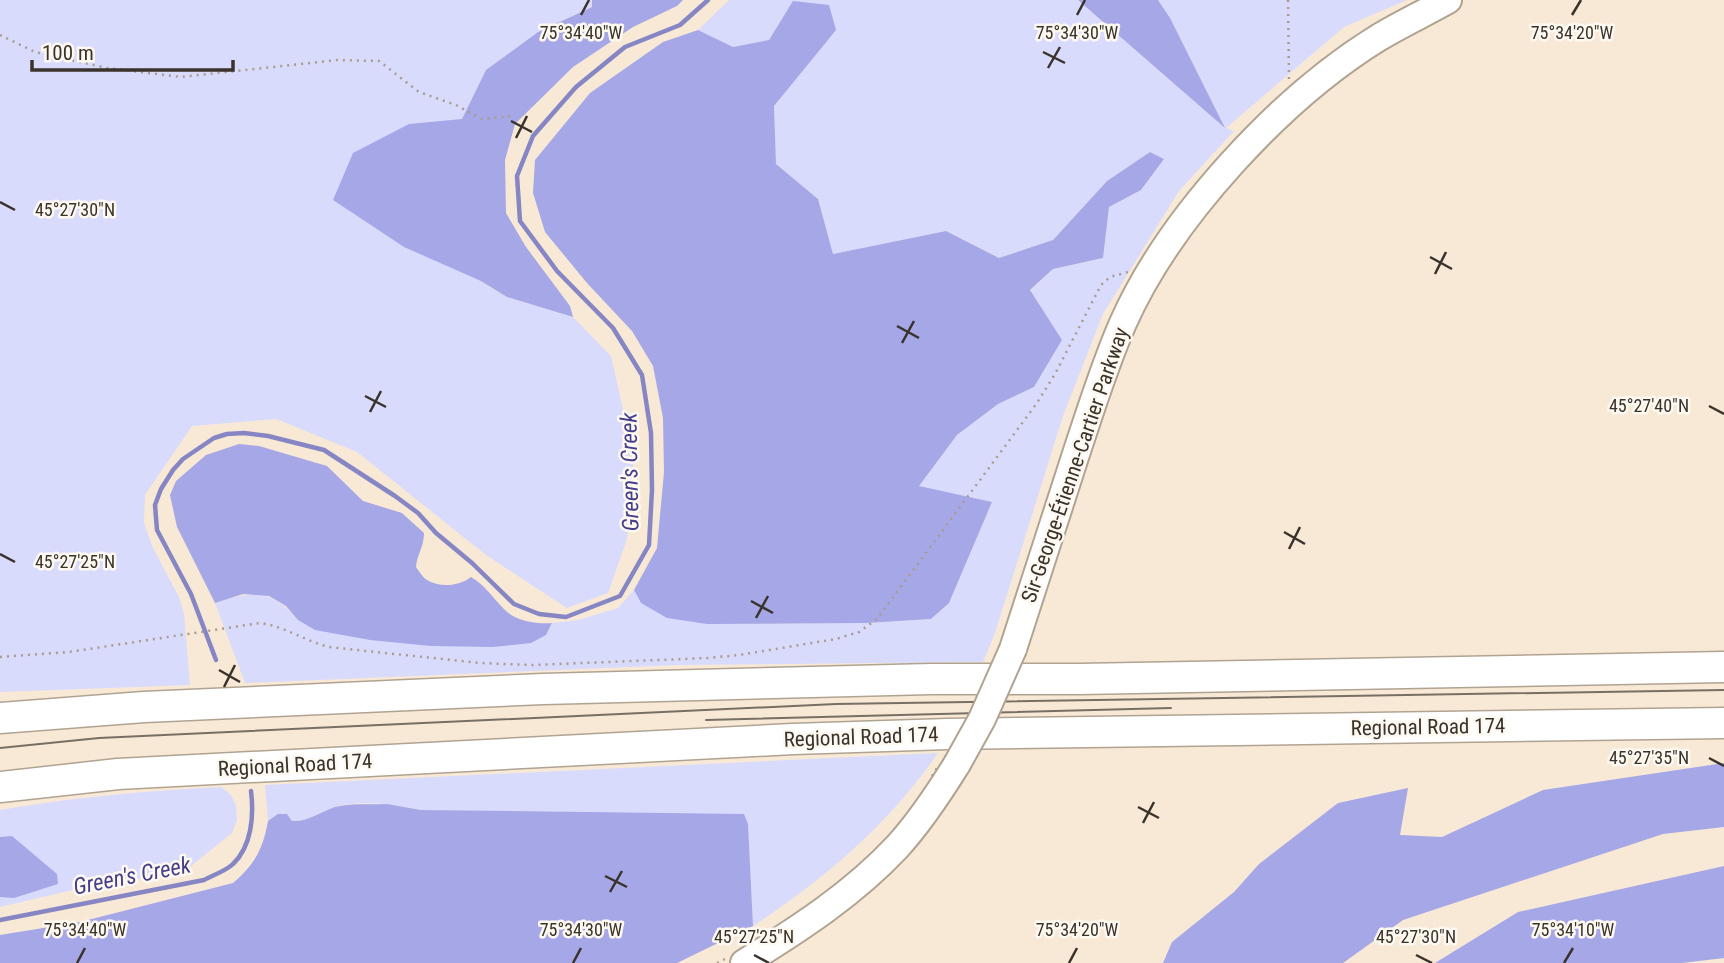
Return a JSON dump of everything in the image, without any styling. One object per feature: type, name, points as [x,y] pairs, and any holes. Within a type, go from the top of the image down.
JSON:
[{"type":"highway","points":[[0,718],[144,708],[543,689],[931,679],[1080,680],[1724,667]]},
{"type":"highway","name":"Regional Road 174","points":[[0,787],[118,774],[936,734],[1724,723]]},
{"type":"highway","points":[[0,802],[69,791],[213,780],[262,767]]},
{"type":"main road","name":"Sir-George-Étienne-Cartier Parkway","points":[[744,963],[816,918],[877,867],[921,817],[957,764],[982,719],[1013,649],[1102,375],[1124,321],[1155,264],[1212,186],[1252,142],[1324,76],[1378,38],[1448,0]]},
{"type":"path","points":[[1288,0],[1290,47]]},
{"type":"path","points":[[0,35],[35,52],[107,68],[181,77],[337,60],[379,61],[419,92],[456,105],[482,119],[513,116]]},
{"type":"path","points":[[0,657],[80,650],[254,624],[273,625],[307,641],[343,649],[480,663],[532,665],[739,655],[836,639],[859,632],[877,619],[1037,403],[1101,285],[1110,277],[1125,271],[1134,273]]},
{"type":"shaded area","points":[[0,0],[592,0],[592,7],[538,32],[486,70],[462,120],[409,124],[481,281],[507,297],[573,317],[611,356],[627,427],[637,490],[626,542],[608,593],[567,608],[486,555],[357,452],[276,419],[192,426],[145,495],[144,522],[152,546],[179,597],[184,614],[190,685],[0,692]]},
{"type":"shaded area","points":[[592,0],[683,0],[677,6],[633,27],[573,67],[515,124],[505,160],[506,213],[526,247],[570,306],[573,317],[507,297],[481,281],[404,247],[333,200],[353,153],[409,124],[462,119],[486,70],[538,32],[592,7]]},
{"type":"shaded area","points":[[729,0],[1078,0],[1224,127],[1158,0],[1407,0],[1344,27],[1226,128],[1234,131],[1179,191],[1103,314],[1063,416],[995,633],[983,662],[680,665],[245,683],[215,603],[240,596],[270,597],[298,620],[546,635],[552,623],[578,620],[618,608],[634,590],[641,603],[707,624],[867,623],[931,619],[949,603],[992,502],[918,487],[957,435],[998,404],[1034,387],[1062,340],[1030,291],[1053,269],[1103,258],[1109,207],[1141,190],[1164,159],[1150,152],[1107,181],[1053,240],[999,258],[946,231],[833,254],[818,199],[776,164],[774,106],[835,30],[794,1],[769,40],[733,47],[698,30]]},
{"type":"shaded area","points":[[1078,0],[1158,0],[1170,18],[1225,128]]},
{"type":"shaded area","points":[[793,1],[829,5],[836,30],[774,106],[776,164],[818,199],[833,254],[946,231],[999,258],[1053,240],[1107,181],[1150,152],[1164,159],[1141,190],[1109,207],[1103,258],[1053,269],[1030,290],[1062,340],[1034,387],[998,404],[957,435],[919,486],[992,502],[949,603],[931,619],[867,623],[707,624],[667,618],[641,603],[634,590],[657,548],[664,472],[663,418],[653,366],[632,331],[587,283],[545,232],[533,193],[535,160],[590,93],[663,42],[698,30],[733,47],[769,40]]},
{"type":"shaded area","points":[[239,444],[259,446],[327,466],[363,501],[402,513],[424,533],[416,567],[426,579],[432,583],[450,585],[471,577],[514,616],[533,622],[552,623],[546,635],[531,643],[493,647],[431,646],[370,640],[315,630],[269,596],[243,594],[215,603],[177,527],[170,495],[176,481],[206,455]]},
{"type":"shaded area","points":[[938,753],[877,827],[806,889],[753,926],[748,824],[421,810],[366,803],[344,805],[303,820],[292,821],[287,814],[279,814],[268,821],[265,785]]},
{"type":"shaded area","points":[[1724,763],[1724,827],[1663,834],[1403,920],[1343,963],[1163,963],[1172,942],[1234,892],[1259,864],[1338,803],[1408,788],[1400,835],[1442,837],[1543,790]]},
{"type":"shaded area","points":[[221,787],[231,795],[236,806],[237,820],[232,833],[181,874],[107,882],[0,907],[0,810],[110,795]]},
{"type":"shaded area","points":[[387,804],[421,810],[744,814],[748,824],[753,926],[677,963],[0,963],[0,935],[80,922],[233,883],[247,869],[261,848],[268,821],[278,814],[287,814],[292,821],[298,821],[335,807]]},
{"type":"shaded area","points":[[12,836],[57,874],[58,884],[14,898],[0,897],[0,837]]},
{"type":"shaded area","points":[[1724,866],[1724,958],[1682,963],[1435,963],[1518,912]]},
{"type":"waterway","name":"Green's Creek","points":[[216,660],[191,594],[157,530],[155,505],[161,489],[183,459],[214,438],[227,434],[268,436],[324,450],[418,513],[436,533],[514,604],[539,614],[566,617],[620,596],[649,545],[651,433],[642,375],[613,328],[557,271],[520,221],[517,176],[533,136],[576,87],[625,47],[680,25],[708,0]]},
{"type":"waterway","name":"Green's Creek","points":[[0,920],[204,880],[223,871],[239,857],[248,839],[252,820],[251,791]]},
{"type":"tram line","points":[[0,748],[99,738],[836,704],[1724,690]]},
{"type":"tram line","points":[[706,720],[1171,708]]}]
